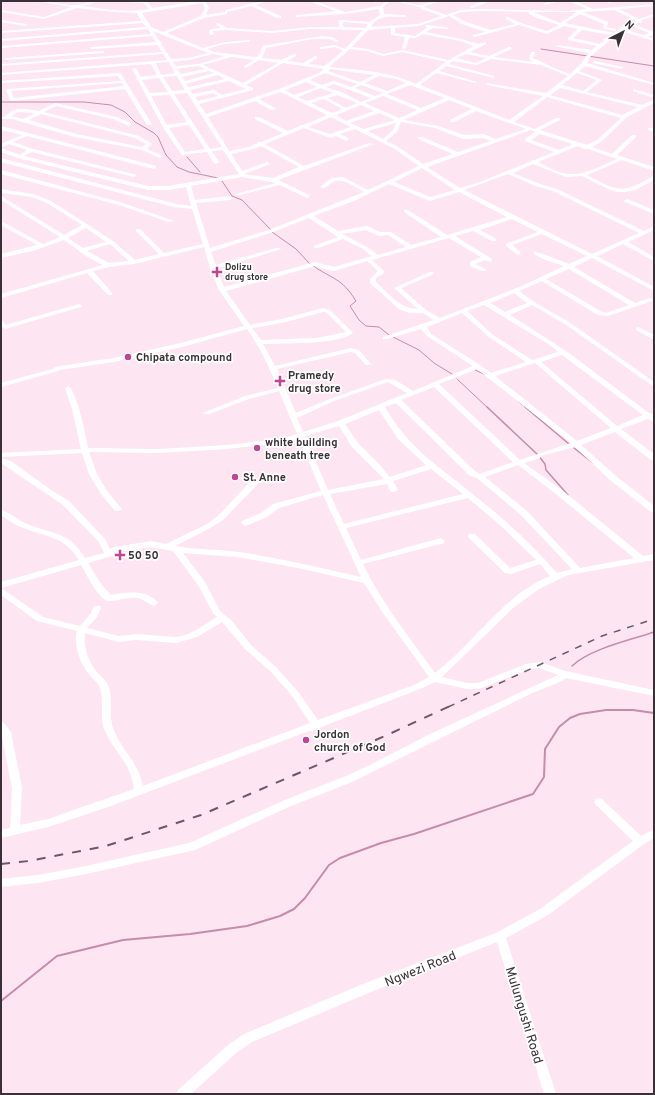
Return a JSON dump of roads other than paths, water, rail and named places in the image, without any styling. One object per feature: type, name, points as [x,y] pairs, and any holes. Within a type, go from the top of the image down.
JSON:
[{"type":"street","points":[[40,1],[110,11],[139,12],[205,1],[208,8],[203,17]]},
{"type":"street","points":[[1,12],[44,18],[96,1]]},
{"type":"street","points":[[125,1],[145,2],[152,10]]},
{"type":"street","points":[[179,1],[191,9]]},
{"type":"street","points":[[164,33],[203,17],[226,12],[252,3],[258,4],[266,1]]},
{"type":"street","points":[[311,1],[343,12]]},
{"type":"street","points":[[298,16],[343,12],[363,13],[381,7],[389,1]]},
{"type":"street","points":[[398,1],[422,6],[422,8],[491,32]]},
{"type":"street","points":[[422,6],[439,1]]},
{"type":"street","points":[[419,25],[448,16],[486,1],[498,10]]},
{"type":"street","points":[[545,4],[557,1]]},
{"type":"street","points":[[571,1],[592,10]]},
{"type":"street","points":[[252,3],[279,17]]},
{"type":"street","points":[[461,11],[584,11],[654,4]]},
{"type":"street","points":[[1,6],[53,14]]},
{"type":"street","points":[[381,7],[382,15]]},
{"type":"street","points":[[614,9],[640,22]]},
{"type":"street","points":[[542,35],[584,11]]},
{"type":"street","points":[[584,11],[606,22],[605,28],[654,40]]},
{"type":"street","points":[[139,12],[163,48],[183,83],[206,116],[241,174],[273,180],[307,196]]},
{"type":"street","points":[[530,12],[542,18],[581,29],[618,32]]},
{"type":"street","points":[[192,15],[200,17],[198,19]]},
{"type":"street","points":[[206,116],[306,80],[326,69],[335,57],[347,49],[368,29],[371,23],[382,15],[405,16]]},
{"type":"street","points":[[510,122],[559,86],[585,62],[593,52],[618,32],[629,24],[653,17]]},
{"type":"street","points":[[508,18],[519,24],[547,33]]},
{"type":"street","points":[[1,21],[26,25],[143,19]]},
{"type":"street","points":[[1,27],[12,29],[143,19]]},
{"type":"street","points":[[341,29],[341,21],[371,23]]},
{"type":"street","points":[[218,24],[226,29]]},
{"type":"street","points":[[476,36],[519,24]]},
{"type":"street","points":[[629,24],[653,33],[644,37]]},
{"type":"street","points":[[1,32],[26,25]]},
{"type":"street","points":[[212,34],[212,30],[226,29],[264,34],[310,28],[368,29],[419,25],[446,28]]},
{"type":"street","points":[[393,27],[393,34],[416,37],[433,26]]},
{"type":"street","points":[[1,40],[149,28],[213,53],[326,69],[379,74],[414,84],[534,131],[654,169]]},
{"type":"street","points":[[12,29],[13,52]]},
{"type":"street","points":[[581,29],[570,39],[601,46]]},
{"type":"street","points":[[228,153],[251,148],[344,108],[384,93],[414,84],[436,72],[449,61],[481,44],[423,33]]},
{"type":"street","points":[[1,55],[13,52],[154,35]]},
{"type":"street","points":[[246,67],[258,59],[264,50],[264,45],[281,46],[300,40],[331,36],[338,41]]},
{"type":"street","points":[[404,48],[407,36]]},
{"type":"street","points":[[132,37],[140,63]]},
{"type":"street","points":[[203,49],[221,44],[242,43],[248,41]]},
{"type":"street","points":[[1,60],[13,52],[134,45],[163,48]]},
{"type":"street","points":[[322,48],[335,46],[387,55],[402,51],[449,61],[476,64],[509,48]]},
{"type":"street","points":[[559,46],[593,52]]},
{"type":"street","points":[[1,47],[13,52],[137,52]]},
{"type":"street","points":[[1,65],[92,59],[163,48]]},
{"type":"street","points":[[465,52],[490,58],[542,64]]},
{"type":"street","points":[[90,53],[94,67]]},
{"type":"street","points":[[172,64],[213,53]]},
{"type":"street","points":[[533,53],[531,59],[570,75]]},
{"type":"street","points":[[243,85],[294,55]]},
{"type":"street","points":[[208,70],[178,75],[160,76],[131,83],[51,96],[12,100],[4,82],[118,72],[154,65],[199,65],[230,56]]},
{"type":"street","points":[[303,65],[315,57]]},
{"type":"street","points":[[449,61],[492,77]]},
{"type":"street","points":[[585,62],[621,68]]},
{"type":"street","points":[[585,62],[654,84]]},
{"type":"street","points":[[1,74],[140,63],[154,65]]},
{"type":"street","points":[[116,65],[118,72],[148,95],[166,127],[184,154],[224,148]]},
{"type":"street","points":[[154,65],[216,162]]},
{"type":"street","points":[[199,65],[250,89],[269,94]]},
{"type":"street","points":[[134,69],[131,83],[149,124]]},
{"type":"street","points":[[326,69],[420,110]]},
{"type":"street","points":[[576,71],[600,80],[594,86],[587,88],[583,93]]},
{"type":"street","points":[[436,72],[475,82]]},
{"type":"street","points":[[183,83],[217,74]]},
{"type":"street","points":[[306,103],[338,94],[362,84],[379,74]]},
{"type":"street","points":[[293,97],[323,87],[343,77]]},
{"type":"street","points":[[48,79],[48,88],[51,96]]},
{"type":"street","points":[[189,92],[230,79]]},
{"type":"street","points":[[306,80],[361,102],[399,120],[436,127],[463,137],[484,136],[496,140]]},
{"type":"street","points":[[334,82],[374,97]]},
{"type":"street","points":[[8,90],[131,83]]},
{"type":"street","points":[[488,84],[546,96],[625,117]]},
{"type":"street","points":[[294,85],[344,108]]},
{"type":"street","points":[[559,86],[583,93],[654,107]]},
{"type":"street","points":[[197,103],[250,89]]},
{"type":"street","points":[[281,90],[403,151],[459,190],[592,256],[654,289]]},
{"type":"street","points":[[635,90],[654,97]]},
{"type":"street","points":[[148,95],[171,92],[214,92],[222,97]]},
{"type":"street","points":[[364,131],[399,120],[449,98]]},
{"type":"street","points":[[256,99],[273,109]]},
{"type":"street","points":[[586,148],[599,141],[625,117],[654,101]]},
{"type":"street","points":[[24,121],[55,104],[95,113],[129,124]]},
{"type":"street","points":[[52,121],[72,109]]},
{"type":"street","points":[[452,121],[476,109]]},
{"type":"street","points":[[4,117],[23,110],[39,112],[52,121],[102,141],[143,149],[160,156]]},
{"type":"street","points":[[347,122],[379,111]]},
{"type":"street","points":[[78,122],[95,113]]},
{"type":"street","points":[[4,117],[24,121],[78,122],[137,137],[148,143],[143,149]]},
{"type":"street","points":[[257,118],[287,133]]},
{"type":"street","points":[[1,296],[108,265],[134,262],[163,255],[207,248],[266,233],[368,192],[424,166],[496,140],[534,131],[558,119]]},
{"type":"street","points":[[383,140],[395,131],[399,120]]},
{"type":"street","points":[[166,127],[190,123]]},
{"type":"street","points":[[302,126],[329,136],[356,127]]},
{"type":"street","points":[[1,128],[26,135],[134,175]]},
{"type":"street","points":[[534,131],[527,140],[559,152]]},
{"type":"street","points":[[102,141],[116,132]]},
{"type":"street","points":[[336,134],[346,139]]},
{"type":"street","points":[[1,146],[26,135]]},
{"type":"street","points":[[613,156],[634,136]]},
{"type":"street","points":[[420,138],[458,154]]},
{"type":"street","points":[[10,143],[32,150],[81,155],[154,167]]},
{"type":"street","points":[[260,143],[302,168]]},
{"type":"street","points":[[273,180],[302,168],[371,144]]},
{"type":"street","points":[[389,182],[429,200],[482,183],[535,163],[576,145]]},
{"type":"street","points":[[1,150],[19,156],[148,188],[168,188],[188,185],[241,174],[267,164]]},
{"type":"street","points":[[1,166],[32,150]]},
{"type":"street","points":[[35,181],[81,155]]},
{"type":"street","points":[[535,163],[569,176],[582,174],[621,159]]},
{"type":"street","points":[[1,160],[176,206],[193,205],[230,198]]},
{"type":"street","points":[[1,172],[78,192],[101,200],[121,204],[171,221]]},
{"type":"street","points":[[508,173],[555,190],[644,233]]},
{"type":"street","points":[[582,174],[614,190],[620,191],[638,187],[654,178]]},
{"type":"street","points":[[78,192],[104,176]]},
{"type":"street","points":[[323,187],[334,179],[343,179],[368,192]]},
{"type":"street","points":[[238,195],[281,183]]},
{"type":"street","points":[[188,185],[213,268],[222,290],[247,327],[260,342],[273,368],[293,417],[358,563],[367,581],[397,627],[434,678],[474,687],[486,684],[530,666],[540,665],[564,674],[654,692]]},
{"type":"street","points":[[1,191],[40,198],[86,225],[100,236],[111,242],[134,262]]},
{"type":"street","points":[[121,204],[137,196]]},
{"type":"street","points":[[1,198],[108,265]]},
{"type":"street","points":[[627,200],[654,212]]},
{"type":"street","points":[[645,208],[654,206]]},
{"type":"street","points":[[406,211],[488,258],[472,263],[472,265],[484,270]]},
{"type":"street","points":[[310,216],[340,235],[365,248],[377,257]]},
{"type":"street","points":[[222,290],[315,264],[332,269],[476,229],[512,217]]},
{"type":"street","points":[[1,223],[40,245]]},
{"type":"street","points":[[1,256],[64,238],[86,225]]},
{"type":"street","points":[[316,247],[340,235],[367,228],[379,234],[389,233],[410,247]]},
{"type":"street","points":[[476,229],[494,240]]},
{"type":"street","points":[[385,338],[424,326],[486,303],[653,229]]},
{"type":"street","points":[[138,230],[163,255]]},
{"type":"street","points":[[518,253],[508,245],[542,232]]},
{"type":"street","points":[[83,250],[111,242]]},
{"type":"street","points":[[624,242],[654,259]]},
{"type":"street","points":[[213,268],[278,249]]},
{"type":"street","points":[[536,253],[545,258],[569,266],[634,305]]},
{"type":"street","points":[[368,259],[381,271],[381,273],[375,276],[372,280],[373,283],[398,306],[409,311],[424,311]]},
{"type":"street","points":[[89,271],[110,294]]},
{"type":"street","points":[[432,273],[397,288],[424,311],[439,320]]},
{"type":"street","points":[[542,279],[600,314],[606,315],[634,305],[653,301]]},
{"type":"street","points":[[515,291],[532,303],[567,323],[654,386]]},
{"type":"street","points":[[486,303],[548,341],[652,417]]},
{"type":"street","points":[[504,315],[532,303]]},
{"type":"street","points":[[1,322],[5,327],[79,306]]},
{"type":"street","points":[[1,385],[56,370],[57,368],[144,353],[247,327],[282,321],[324,310],[328,311],[350,333],[320,340],[303,339],[260,342]]},
{"type":"street","points":[[463,311],[491,336],[533,362],[654,458]]},
{"type":"street","points":[[424,326],[424,329],[429,335],[478,366],[576,444],[613,478],[654,510]]},
{"type":"street","points":[[638,329],[654,338]]},
{"type":"street","points":[[273,368],[351,350],[357,351],[368,364]]},
{"type":"street","points":[[489,376],[564,352]]},
{"type":"street","points":[[1,455],[84,450],[158,451],[227,447],[282,441],[342,423],[478,366]]},
{"type":"street","points":[[293,417],[332,400],[388,380],[393,380],[412,393]]},
{"type":"street","points":[[435,384],[518,462],[559,492],[641,559]]},
{"type":"street","points":[[68,388],[76,409],[84,450],[93,474],[104,492],[118,509]]},
{"type":"street","points":[[207,413],[247,397],[281,389]]},
{"type":"street","points":[[397,400],[473,474],[480,476],[524,513],[578,571]]},
{"type":"street","points":[[381,406],[400,437],[432,466],[469,494],[542,561],[555,576]]},
{"type":"street","points":[[480,476],[652,417]]},
{"type":"street","points":[[342,423],[354,444],[373,461],[389,479],[394,490]]},
{"type":"street","points":[[1,460],[8,463],[66,503],[102,541],[109,554]]},
{"type":"street","points":[[245,524],[264,515],[276,506],[326,492],[384,482],[389,479],[432,466]]},
{"type":"street","points":[[172,548],[179,540],[214,523],[228,513],[254,482]]},
{"type":"street","points":[[341,527],[469,494]]},
{"type":"street","points":[[1,512],[24,525],[58,535],[65,539],[84,561],[96,584],[109,598],[138,595],[147,597],[154,603]]},
{"type":"street","points":[[472,536],[508,571],[542,561]]},
{"type":"street","points":[[358,563],[441,541]]},
{"type":"street","points":[[1,585],[109,554],[115,550],[151,544],[190,552],[237,554],[298,565],[367,581]]},
{"type":"street","points":[[172,548],[202,584],[215,610],[229,623],[248,647],[274,670],[296,695],[315,723],[311,728]]},
{"type":"street","points":[[1,834],[73,815],[311,728],[418,686],[434,678],[448,666],[513,604],[534,588],[555,576],[654,557]]},
{"type":"street","points":[[1,591],[40,619],[119,639],[136,637],[176,640],[194,635],[222,618]]},
{"type":"street","points":[[97,608],[97,613],[82,630],[80,636],[81,651],[93,672],[102,683],[106,701],[105,713],[110,732],[135,772],[139,790]]},
{"type":"street","points":[[1,883],[38,879],[86,870],[191,847],[288,802],[349,780],[433,737],[527,692],[560,679],[564,674]]},
{"type":"street","points":[[1,725],[6,732],[17,788],[15,831]]},
{"type":"street","points":[[599,802],[640,841]]},
{"type":"street","name":"Ngwezi Road","points":[[182,1094],[232,1049],[248,1038],[368,988],[500,936],[544,912],[640,841],[654,833]]},
{"type":"street","name":"Mulungushi Road","points":[[500,936],[550,1094]]},
{"type":"waterway","points":[[541,49],[654,66]]},
{"type":"waterway","points":[[1,102],[84,102],[111,105],[125,112],[135,122],[154,133],[158,137],[166,155],[177,167],[189,172],[218,178]]},
{"type":"waterway","points":[[187,157],[200,172]]},
{"type":"waterway","points":[[222,181],[232,196],[242,200],[271,230]]},
{"type":"waterway","points":[[272,232],[296,249],[310,264]]},
{"type":"waterway","points":[[312,265],[346,287],[356,301],[350,306],[359,320],[366,326],[379,327],[389,335]]},
{"type":"waterway","points":[[393,337],[419,350],[434,363],[452,374]]},
{"type":"waterway","points":[[475,370],[486,375]]},
{"type":"waterway","points":[[457,379],[488,408]]},
{"type":"waterway","points":[[517,400],[526,408]]},
{"type":"waterway","points":[[487,407],[538,455],[545,464],[546,470],[568,495]]},
{"type":"waterway","points":[[525,407],[569,444]]},
{"type":"waterway","points":[[574,448],[593,463]]},
{"type":"waterway","points":[[572,666],[579,660],[599,650],[654,632]]},
{"type":"waterway","points":[[1,1001],[57,956],[123,940],[190,934],[247,926],[280,916],[294,909],[305,898],[329,865],[340,858],[381,843],[414,834],[533,794],[544,777],[545,749],[559,727],[570,718],[580,714],[606,710],[633,710],[654,713]]},
{"type":"railway","points":[[448,707],[602,636],[654,619]]},
{"type":"railway","points":[[1,864],[29,861],[106,846],[201,815],[385,736],[450,706]]},
{"type":"place","name":"Dolizu drug store","points":[[217,272]]},
{"type":"place","name":"Chipata compound","points":[[128,357]]},
{"type":"place","name":"Pramedy drug store","points":[[280,381]]},
{"type":"place","name":"white building beneath tree","points":[[257,448]]},
{"type":"place","name":"St. Anne","points":[[235,477]]},
{"type":"place","name":"50 50","points":[[120,555]]},
{"type":"place","name":"Jordon church of God","points":[[306,740]]}]
